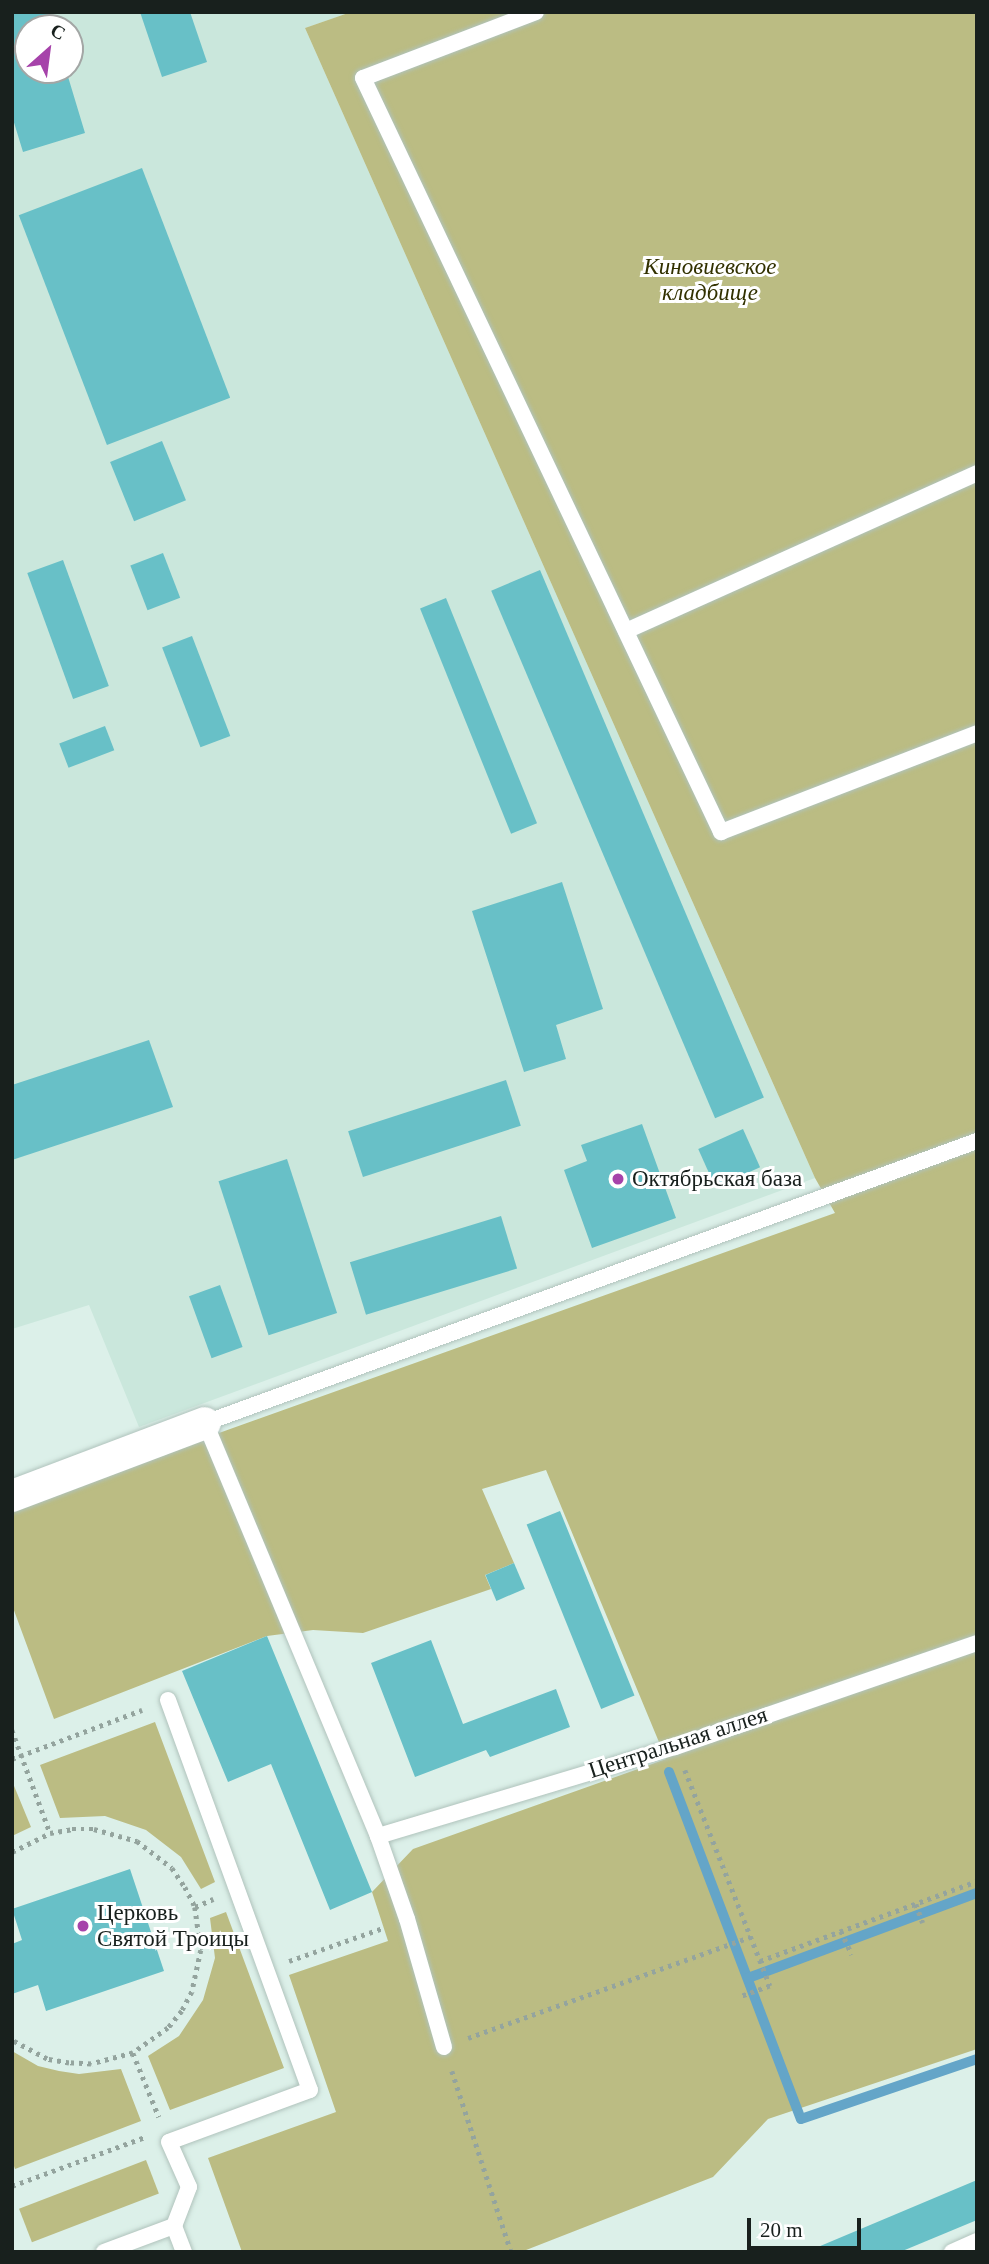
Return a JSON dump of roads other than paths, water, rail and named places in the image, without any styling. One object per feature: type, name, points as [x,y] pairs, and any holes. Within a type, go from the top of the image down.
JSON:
[{"type":"street","points":[[12,1496],[205,1423]]},
{"type":"lane","points":[[536,12],[363,78],[720,832],[977,733]]},
{"type":"lane","points":[[626,631],[977,473]]},
{"type":"lane","points":[[444,2047],[407,1919],[378,1836],[205,1423],[977,1140]]},
{"type":"lane","name":"Центральная аллея","points":[[378,1836],[676,1747],[977,1643]]},
{"type":"lane","points":[[168,1700],[310,2090],[169,2142],[189,2187],[174,2226],[184,2252]]},
{"type":"lane","points":[[104,2252],[174,2226]]},
{"type":"lane","points":[[952,2252],[977,2241]]},
{"type":"waterway","points":[[669,1772],[801,2119],[977,2059]]},
{"type":"waterway","points":[[748,1978],[977,1893]]},
{"type":"place","name":"Октябрьская база","points":[[618,1179]]},
{"type":"place","name":"Церковь Святой Троицы","points":[[83,1926]]},
{"type":"park label","name":"Киновиевское кладбище","points":[[710,280]]}]
